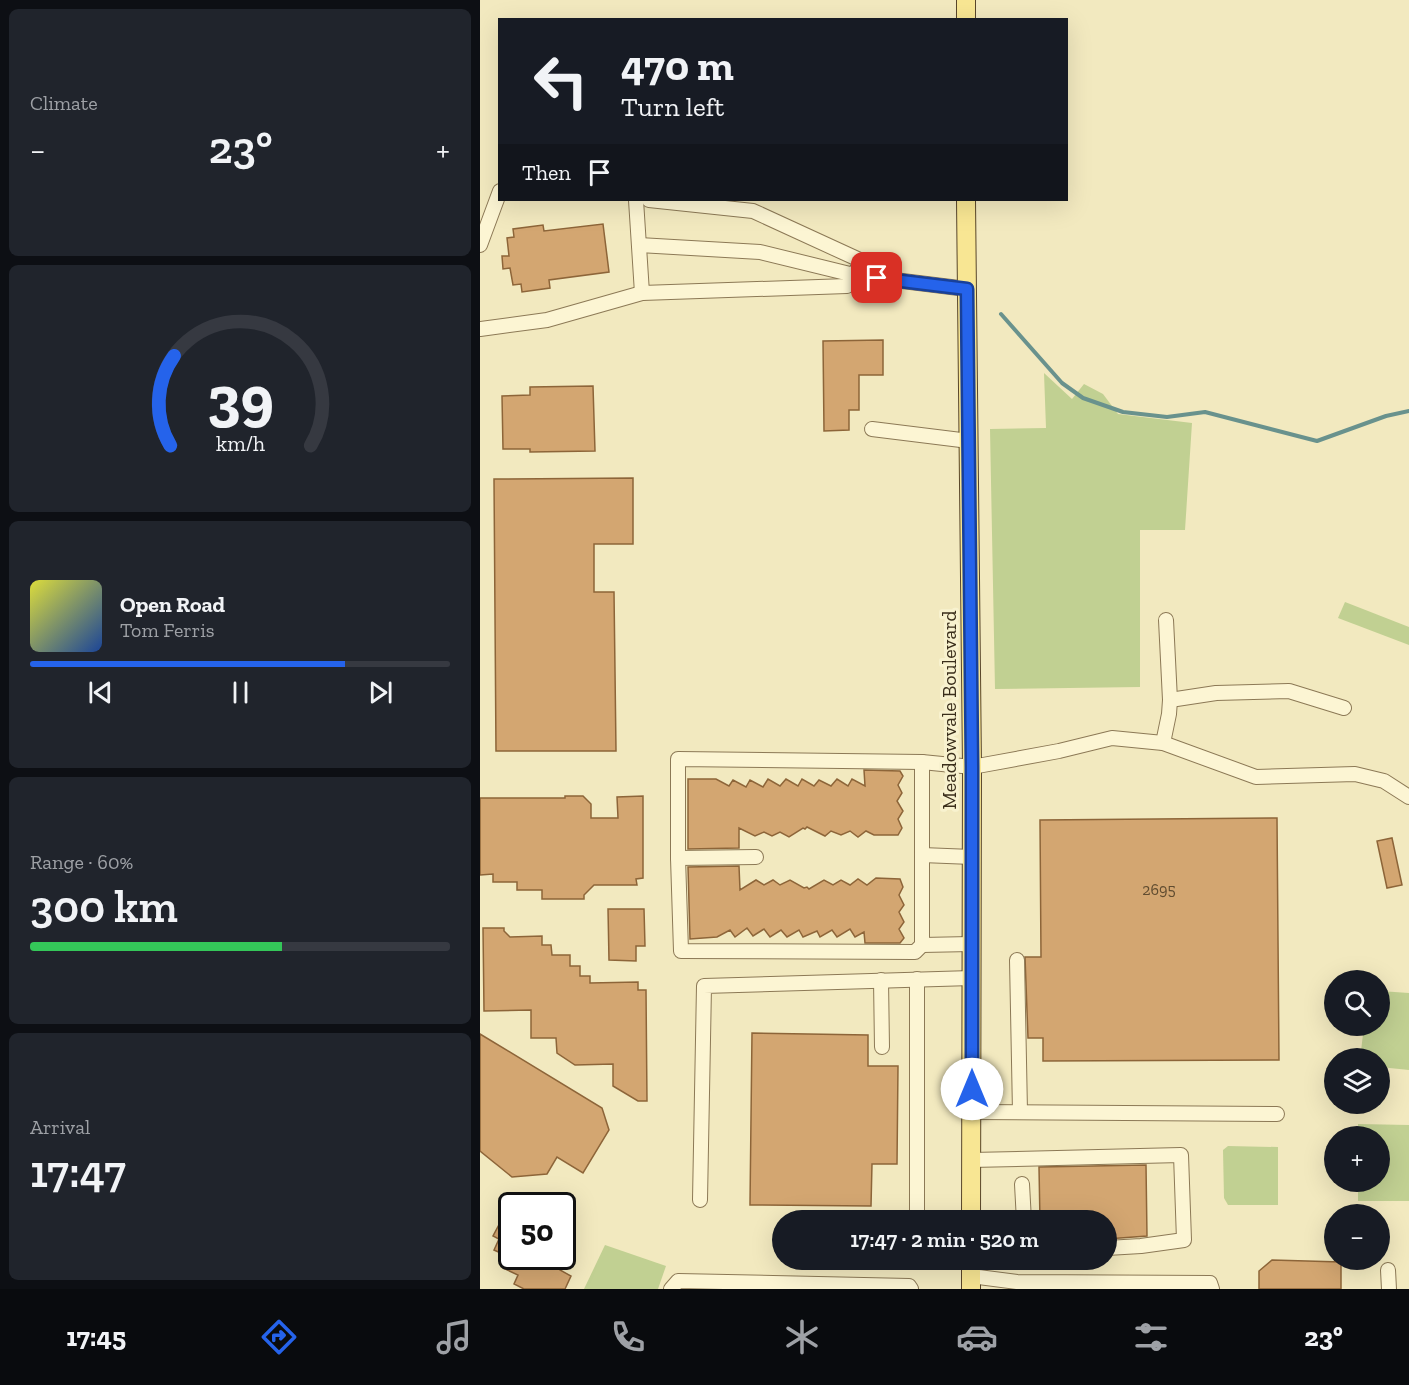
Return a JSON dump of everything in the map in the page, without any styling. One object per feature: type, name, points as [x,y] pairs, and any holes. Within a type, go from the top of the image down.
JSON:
[{"type":"main road","points":[[966,0],[966,18]]},
{"type":"main road","name":"Meadowvale Boulevard","points":[[966,201],[972,767],[972,1210]]},
{"type":"lane","points":[[480,245],[498,196]]},
{"type":"lane","points":[[636,201],[642,293]]},
{"type":"lane","points":[[480,329],[547,320],[642,293],[847,286],[862,261],[753,211],[658,201]]},
{"type":"lane","points":[[639,245],[760,252],[854,274],[967,289]]},
{"type":"lane","points":[[872,429],[969,441]]},
{"type":"lane","points":[[1163,743],[1170,699],[1166,620]]},
{"type":"lane","points":[[1170,699],[1216,693],[1289,691],[1344,708]]},
{"type":"lane","points":[[972,944],[922,945],[915,952],[681,951],[678,759],[922,762],[972,767],[1059,751],[1112,738],[1163,743],[1256,777],[1355,774],[1384,782],[1409,797]]},
{"type":"lane","points":[[922,762],[922,945]]},
{"type":"lane","points":[[922,855],[972,857]]},
{"type":"lane","points":[[678,858],[756,856]]},
{"type":"lane","points":[[1017,960],[1020,1112]]},
{"type":"lane","points":[[700,1200],[704,986],[972,978]]},
{"type":"lane","points":[[917,979],[917,1210]]},
{"type":"lane","points":[[881,980],[882,1047]]},
{"type":"lane","points":[[971,1112],[1277,1114]]},
{"type":"lane","points":[[972,1160],[1181,1155],[1184,1240],[1117,1247]]},
{"type":"lane","points":[[1022,1184],[1023,1210]]},
{"type":"lane","points":[[1388,1270],[1389,1289]]},
{"type":"lane","points":[[971,1275],[1017,1285],[1210,1283],[1212,1289]]},
{"type":"lane","points":[[671,1289],[678,1281],[783,1286],[909,1286],[911,1289]]},
{"type":"green space","points":[[1044,373],[1072,399],[1084,384],[1103,394],[1118,414],[1192,423],[1185,530],[1140,530],[1140,687],[995,689],[990,429],[1046,428]]},
{"type":"green space","points":[[1345,602],[1409,627],[1409,645],[1338,618]]},
{"type":"green space","points":[[1390,992],[1409,993],[1409,1070],[1390,1068],[1390,1048],[1361,1048],[1363,1036],[1390,1036]]},
{"type":"green space","points":[[1358,1124],[1409,1125],[1409,1201],[1358,1201],[1358,1192],[1390,1192],[1390,1126],[1358,1126]]},
{"type":"green space","points":[[1228,1146],[1278,1147],[1278,1205],[1228,1205],[1224,1198],[1223,1150]]},
{"type":"green space","points":[[605,1245],[666,1266],[658,1289],[584,1289]]},
{"type":"building","points":[[603,224],[609,272],[549,280],[550,288],[522,292],[521,284],[513,285],[510,268],[503,269],[502,256],[509,256],[507,238],[514,237],[513,229],[543,225],[544,231]]},
{"type":"building","points":[[883,340],[883,375],[859,375],[859,410],[849,410],[849,430],[824,431],[823,341]]},
{"type":"building","points":[[593,386],[595,451],[530,452],[530,449],[503,449],[502,396],[530,395],[530,387]]},
{"type":"building","points":[[633,478],[633,544],[594,544],[594,592],[614,592],[616,751],[496,751],[494,479]]},
{"type":"building","points":[[864,770],[900,771],[903,776],[898,785],[902,793],[897,801],[903,811],[898,819],[902,828],[898,835],[874,835],[866,831],[858,837],[850,831],[841,835],[831,831],[825,836],[807,827],[789,837],[780,832],[772,836],[764,832],[755,836],[739,828],[739,848],[688,849],[688,779],[716,779],[729,786],[733,780],[746,787],[750,780],[763,787],[768,779],[780,786],[786,779],[798,786],[802,779],[814,786],[819,780],[831,786],[837,779],[848,786],[852,779],[865,786]]},
{"type":"building","points":[[565,796],[583,796],[591,804],[591,818],[618,818],[617,797],[643,796],[643,878],[636,879],[637,885],[594,885],[584,895],[584,899],[542,899],[542,890],[517,890],[517,882],[493,882],[493,874],[480,875],[480,798],[565,798]]},
{"type":"building","points":[[1277,818],[1279,1060],[1043,1061],[1043,1038],[1028,1038],[1025,957],[1041,957],[1040,820]]},
{"type":"building","points":[[1392,838],[1402,885],[1387,888],[1377,841]]},
{"type":"building","points":[[739,866],[740,890],[756,880],[764,885],[773,880],[780,885],[790,880],[809,889],[824,880],[833,885],[841,880],[850,885],[858,879],[867,885],[876,878],[900,879],[903,887],[899,895],[904,905],[899,912],[904,922],[899,929],[904,938],[900,943],[865,943],[864,932],[855,937],[850,929],[837,937],[832,930],[820,937],[817,931],[803,937],[799,930],[787,937],[781,930],[770,937],[764,929],[753,936],[747,928],[735,937],[730,930],[717,937],[690,939],[688,867]]},
{"type":"building","points":[[608,909],[644,909],[645,946],[636,946],[636,961],[609,960]]},
{"type":"building","points":[[483,928],[504,928],[510,937],[542,936],[542,945],[551,945],[552,955],[570,955],[570,966],[580,966],[580,976],[590,976],[590,983],[638,982],[638,990],[646,990],[647,1101],[638,1101],[613,1086],[613,1064],[575,1065],[557,1053],[556,1038],[531,1038],[531,1010],[484,1011]]},
{"type":"building","points":[[752,1033],[868,1035],[868,1066],[898,1066],[897,1164],[872,1164],[871,1206],[750,1205]]},
{"type":"building","points":[[480,1034],[602,1108],[609,1130],[583,1173],[557,1157],[547,1174],[512,1177],[480,1151]]},
{"type":"building","points":[[1146,1165],[1147,1236],[1117,1238],[1117,1210],[1040,1210],[1039,1167]]},
{"type":"building","points":[[498,1227],[498,1238],[493,1236]]},
{"type":"building","points":[[1272,1260],[1324,1262],[1324,1270],[1341,1270],[1341,1289],[1259,1289],[1259,1271]]},
{"type":"building","points":[[507,1270],[560,1270],[571,1276],[565,1289],[524,1289],[514,1284],[518,1275]]},
{"type":"waterway","points":[[1001,314],[1062,383],[1083,398],[1123,412],[1167,417],[1205,412],[1317,441],[1386,416],[1409,411]]},
{"type":"route","points":[[877,278],[967,289],[972,767],[972,1089]]}]
